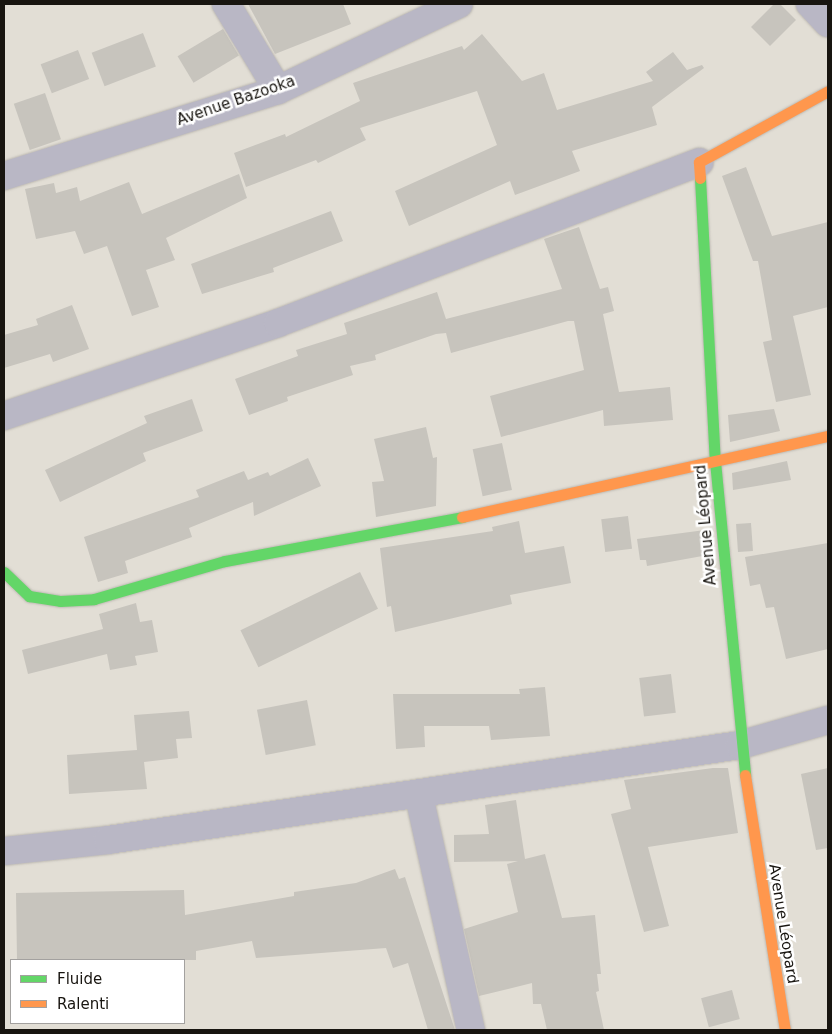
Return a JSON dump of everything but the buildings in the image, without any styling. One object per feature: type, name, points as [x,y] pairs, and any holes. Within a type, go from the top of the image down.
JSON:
[{"type":"street","points":[[226,4],[278,90]]},
{"type":"street","name":"Avenue Bazooka","points":[[4,176],[278,90],[459,4]]},
{"type":"street","points":[[810,4],[828,23]]},
{"type":"street","points":[[4,416],[278,323],[699,162],[828,91]]},
{"type":"street","name":"Avenue Léopard","points":[[699,162],[716,460],[740,745],[785,1030]]},
{"type":"street","points":[[4,572],[29,596],[60,601],[94,599],[225,562],[464,517],[828,436]]},
{"type":"street","points":[[4,851],[108,840],[419,796],[740,745],[828,720]]},
{"type":"street","points":[[419,796],[471,1030]]},
{"type":"traffic: fast","points":[[700,178],[715,461],[745,775]]},
{"type":"traffic: fast","points":[[4,572],[29,596],[60,601],[94,599],[225,561],[462,517]]},
{"type":"traffic: slow","points":[[700,178],[699,162],[828,91]]},
{"type":"traffic: slow","points":[[462,517],[828,436]]},
{"type":"traffic: slow","points":[[745,775],[785,1030]]}]
